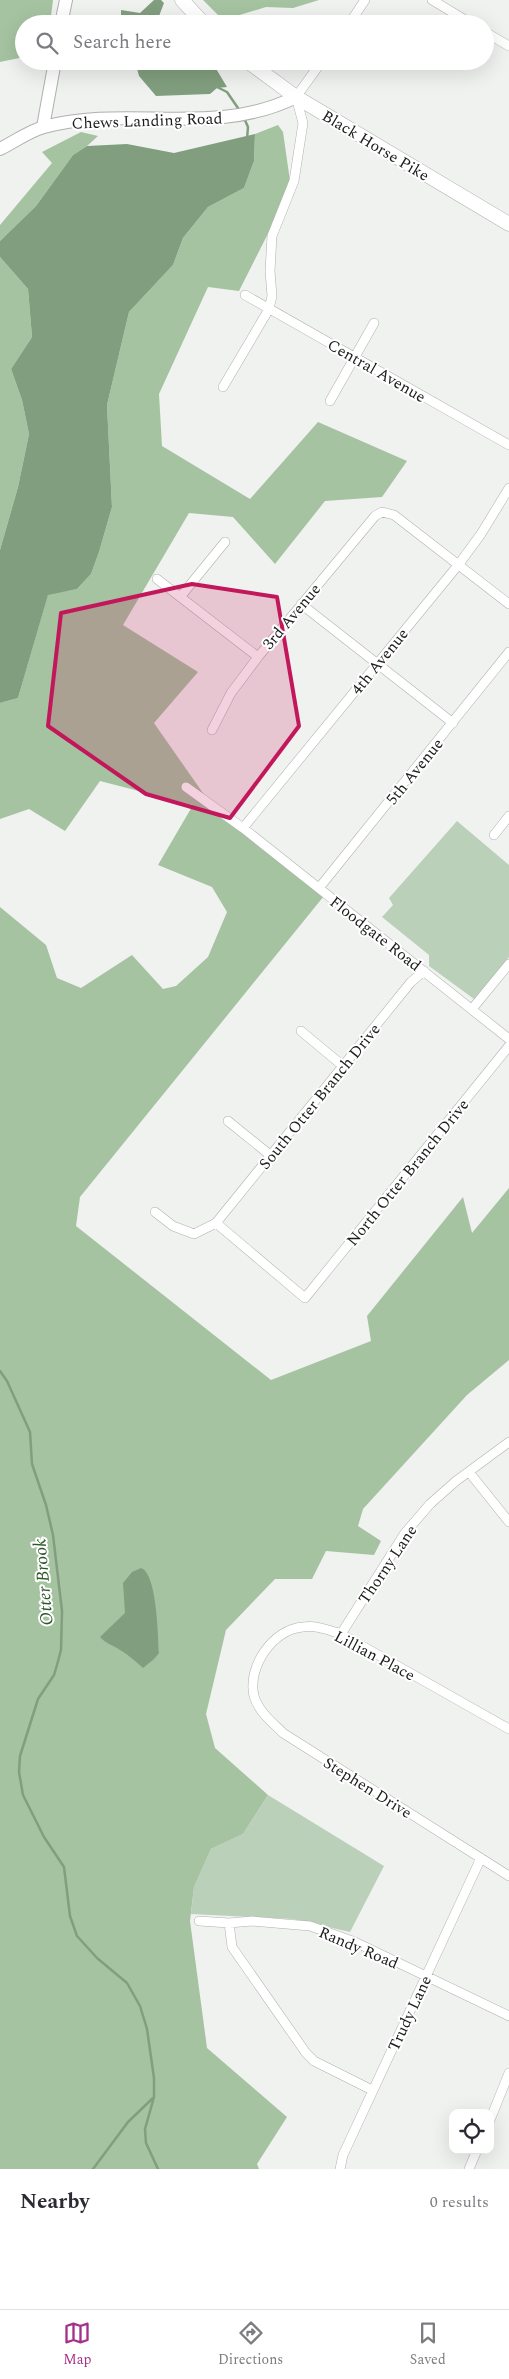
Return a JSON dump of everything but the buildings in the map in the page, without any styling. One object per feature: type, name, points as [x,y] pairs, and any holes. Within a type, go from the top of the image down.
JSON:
[{"type":"main road","points":[[63,15],[66,0]]},
{"type":"main road","points":[[184,2],[196,15]]},
{"type":"main road","points":[[43,127],[53,70]]},
{"type":"main road","name":"Black Horse Pike","points":[[259,70],[296,97],[509,224]]},
{"type":"main road","name":"Chews Landing Road","points":[[0,149],[43,127],[115,118],[209,120],[232,117],[280,105],[296,97]]},
{"type":"street","points":[[355,15],[364,0]]},
{"type":"street","points":[[432,0],[457,15]]},
{"type":"street","points":[[494,37],[509,46]]},
{"type":"street","points":[[223,388],[269,309],[272,296],[270,271],[272,236],[294,181],[303,123],[296,97],[316,70]]},
{"type":"street","name":"Central Avenue","points":[[245,295],[509,446]]},
{"type":"street","points":[[330,401],[374,322]]},
{"type":"street","name":"4th Avenue","points":[[243,828],[458,564],[481,534],[509,488]]},
{"type":"street","name":"3rd Avenue","points":[[212,730],[231,693],[258,657],[375,516],[382,512],[394,515],[458,564]]},
{"type":"street","points":[[182,596],[225,542]]},
{"type":"street","points":[[458,564],[509,604]]},
{"type":"street","points":[[157,579],[182,596],[258,657]]},
{"type":"street","points":[[301,604],[453,723]]},
{"type":"street","name":"5th Avenue","points":[[319,888],[509,652]]},
{"type":"street","name":"Floodgate Road","points":[[186,787],[243,828],[509,1039]]},
{"type":"street","points":[[494,835],[509,816]]},
{"type":"street","points":[[472,1008],[509,964]]},
{"type":"street","name":"South Otter Branch Drive","points":[[216,1223],[410,982],[424,971]]},
{"type":"street","points":[[301,1031],[343,1066]]},
{"type":"street","name":"North Otter Branch Drive","points":[[216,1223],[305,1298],[509,1046]]},
{"type":"street","points":[[228,1121],[270,1155]]},
{"type":"street","points":[[155,1212],[173,1226],[194,1234],[216,1223]]},
{"type":"street","name":"Thorny Lane","points":[[341,1634],[405,1533],[430,1504],[509,1442]]},
{"type":"street","points":[[469,1472],[509,1522]]},
{"type":"street","name":"Lillian Place","points":[[254,1677],[259,1660],[266,1649],[290,1631],[301,1627],[319,1627],[341,1634],[509,1729]]},
{"type":"street","name":"Stephen Drive","points":[[254,1677],[254,1695],[259,1707],[283,1733],[509,1876]]},
{"type":"street","name":"Trudy Lane","points":[[340,2169],[343,2155],[372,2090],[481,1858]]},
{"type":"street","name":"Randy Road","points":[[199,1921],[230,1923],[252,1921],[310,1926],[354,1942],[509,2016]]},
{"type":"street","points":[[230,1923],[232,1947],[306,2054],[314,2061],[372,2090]]},
{"type":"street","points":[[494,2110],[509,2073]]},
{"type":"street","points":[[469,2169],[475,2154]]},
{"type":"highlighted area","points":[[192,584],[277,597],[299,726],[230,818],[146,794],[48,726],[61,613]]},
{"type":"shaded area","points":[[0,0],[53,0],[51,15],[15,15],[15,59],[0,62]]},
{"type":"shaded area","points":[[154,0],[161,0],[164,3],[159,15],[121,15],[121,10],[140,13]]},
{"type":"shaded area","points":[[203,0],[319,0],[293,8],[266,7],[240,15],[218,15]]},
{"type":"shaded area","points":[[137,70],[217,70],[227,87],[217,88],[210,94],[156,96],[139,76]]},
{"type":"shaded area","points":[[278,125],[283,132],[291,188],[239,291],[208,287],[159,394],[162,446],[250,499],[318,422],[407,461],[382,497],[325,501],[275,564],[233,517],[189,513],[123,625],[198,672],[154,723],[205,796],[328,891],[80,1197],[76,1226],[271,1380],[371,1341],[367,1316],[463,1197],[472,1233],[509,1188],[509,1360],[467,1395],[363,1509],[358,1526],[381,1541],[374,1555],[326,1551],[312,1579],[275,1579],[226,1630],[206,1714],[215,1748],[268,1795],[243,1834],[211,1849],[194,1887],[190,1921],[207,2048],[287,2117],[257,2164],[259,2169],[0,2169],[0,907],[46,945],[57,978],[81,988],[132,955],[163,989],[176,986],[208,957],[227,912],[212,887],[158,865],[193,805],[100,781],[65,831],[29,809],[0,819],[0,703],[18,698],[48,594],[77,589],[91,574],[99,552],[112,507],[107,405],[129,312],[173,265],[183,238],[208,207],[244,188],[254,161],[255,134]]},
{"type":"shaded area","points":[[81,132],[98,136],[73,155],[36,206],[0,241],[0,225],[52,163],[42,152]]},
{"type":"shaded area","points":[[255,134],[254,161],[244,188],[208,207],[183,238],[173,265],[129,312],[107,405],[112,507],[99,552],[91,574],[77,589],[48,595],[18,698],[0,703],[0,550],[18,487],[29,434],[22,400],[11,369],[32,337],[28,289],[0,257],[0,241],[36,206],[73,155],[87,146],[127,144],[174,153]]},
{"type":"shaded area","points":[[0,257],[28,289],[32,337],[11,369],[22,400],[29,434],[18,487],[0,550]]},
{"type":"shaded area","points":[[457,821],[509,865],[509,957],[474,999],[429,966],[429,955],[382,917],[393,905],[389,898]]},
{"type":"shaded area","points":[[141,1568],[146,1572],[150,1581],[156,1606],[159,1653],[143,1668],[100,1637],[125,1613],[123,1583],[132,1572]]},
{"type":"shaded area","points":[[268,1795],[384,1866],[350,1932],[293,1919],[191,1914],[194,1887],[211,1849],[243,1834]]},
{"type":"waterway","points":[[217,87],[227,92],[240,111]]},
{"type":"waterway","points":[[244,118],[248,127],[247,139]]},
{"type":"waterway","name":"Otter Brook","points":[[0,1371],[7,1381],[30,1432],[32,1464],[46,1505],[53,1535],[62,1611],[61,1650],[57,1665],[54,1675],[38,1699],[20,1756],[19,1772],[23,1795],[44,1837],[64,1867],[70,1916],[77,1936],[97,1958],[127,1983],[140,2006],[147,2029],[154,2078],[154,2097],[145,2129],[146,2143],[158,2169]]},
{"type":"waterway","points":[[93,2169],[128,2122],[153,2098]]}]
